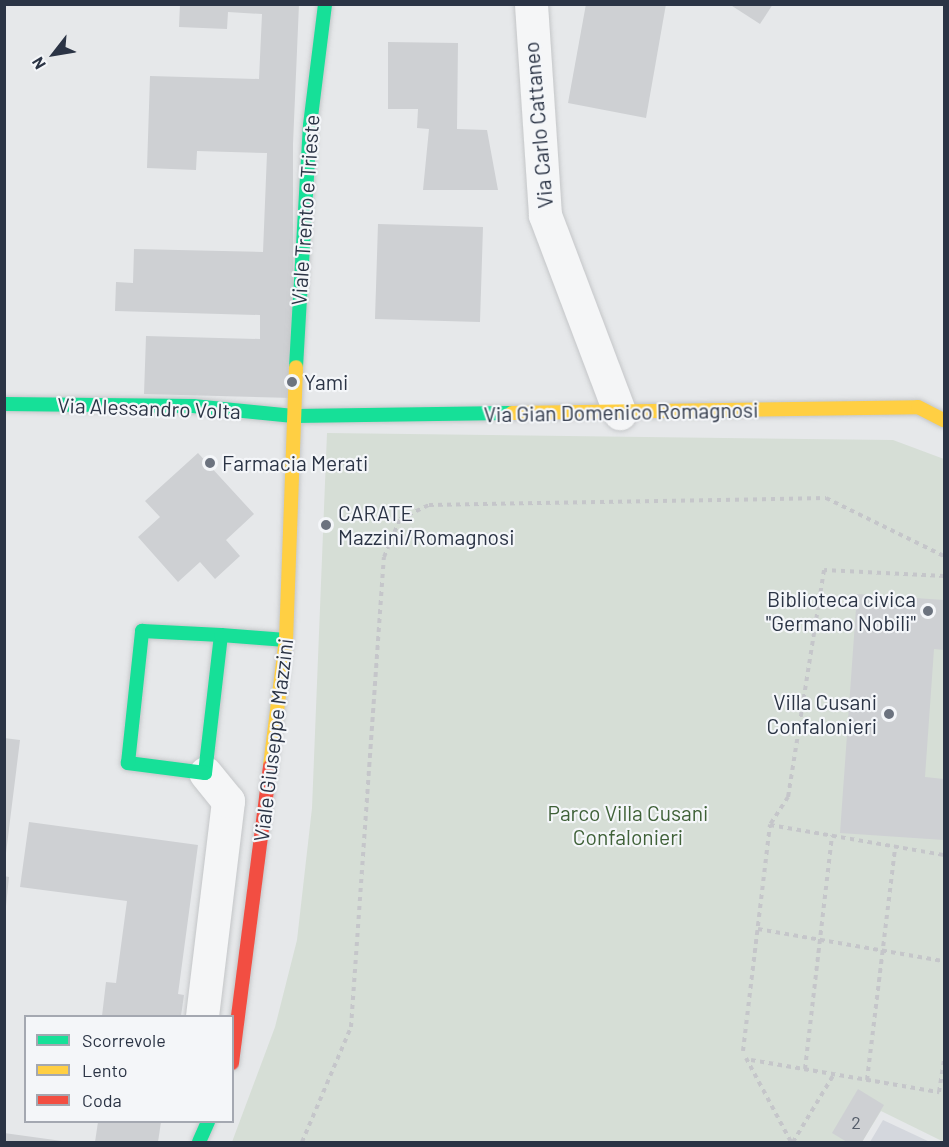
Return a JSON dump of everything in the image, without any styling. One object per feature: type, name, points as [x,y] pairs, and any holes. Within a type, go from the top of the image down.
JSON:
[{"type":"street","name":"Viale Trento e Trieste","points":[[294,416],[310,125],[325,4]]},
{"type":"street","name":"Via Carlo Cattaneo","points":[[531,4],[545,215],[620,413]]},
{"type":"street","name":"Via Alessandro Volta","points":[[4,405],[193,406],[294,416]]},
{"type":"street","name":"Via Gian Domenico Romagnosi","points":[[294,416],[918,407],[945,420]]},
{"type":"street","name":"Viale Giuseppe Mazzini","points":[[234,1054],[286,640],[294,416]]},
{"type":"street","points":[[206,773],[128,763],[142,631],[286,640]]},
{"type":"street","points":[[202,1015],[228,801],[206,773],[221,635]]},
{"type":"street","points":[[199,1143],[208,1123]]},
{"type":"path","points":[[302,1143],[351,1027],[384,557],[400,519],[429,505],[826,498],[945,556]]},
{"type":"path","points":[[743,1051],[770,825],[788,797],[824,570],[945,576]]},
{"type":"path","points":[[770,825],[945,855]]},
{"type":"path","points":[[805,1069],[832,836]]},
{"type":"path","points":[[867,1080],[895,847]]},
{"type":"path","points":[[758,929],[945,961]]},
{"type":"path","points":[[792,1143],[749,1059],[939,1092],[945,1059]]},
{"type":"path","points":[[792,1143],[834,1074]]},
{"type":"shaded area","points":[[883,1120],[930,1142],[870,1142]]},
{"type":"green space","name":"Parco Villa Cusani Confalonieri","points":[[327,433],[893,440],[944,459],[944,1142],[881,1111],[862,1142],[232,1142],[275,1027],[297,940],[312,808]]},
{"type":"building","points":[[180,4],[299,4],[293,144],[293,398],[144,394],[146,336],[260,339],[260,315],[115,311],[116,282],[133,283],[134,249],[263,252],[267,153],[197,151],[196,170],[147,168],[150,76],[259,79],[262,14],[228,12],[227,29],[179,27]]},
{"type":"building","points":[[586,4],[666,4],[646,118],[568,103]]},
{"type":"building","points":[[729,4],[773,4],[760,24]]},
{"type":"building","points":[[388,42],[458,43],[457,129],[487,130],[498,190],[423,190],[429,129],[417,128],[418,109],[388,109]]},
{"type":"building","points":[[378,224],[483,227],[480,322],[375,319]]},
{"type":"building","points":[[198,453],[254,514],[226,540],[240,556],[215,579],[200,562],[178,582],[138,537],[160,517],[145,501]]},
{"type":"building","name":"Villa Cusani Confalonieri","points":[[857,594],[944,600],[944,650],[934,649],[925,777],[944,779],[944,840],[840,833]]},
{"type":"building","points":[[4,738],[20,740],[6,853],[4,853]]},
{"type":"building","points":[[29,822],[198,845],[178,994],[184,995],[181,1015],[102,1015],[106,982],[116,983],[127,901],[20,887]]},
{"type":"building","points":[[4,876],[9,877],[6,906],[4,906]]},
{"type":"building","points":[[858,1089],[884,1105],[862,1142],[847,1142],[832,1133]]},
{"type":"building","points":[[98,1123],[161,1123],[158,1142],[95,1142]]},
{"type":"building","points":[[4,1133],[62,1141],[62,1142],[4,1142]]},
{"type":"traffic: fast","points":[[296,367],[310,125],[325,4]]},
{"type":"traffic: fast","points":[[4,404],[193,406],[294,416],[512,413]]},
{"type":"traffic: fast","points":[[221,635],[205,773],[128,763],[142,631],[221,635],[286,640]]},
{"type":"traffic: fast","points":[[199,1142],[208,1123]]},
{"type":"traffic: slow","points":[[270,766],[286,640],[296,367]]},
{"type":"traffic: slow","points":[[512,413],[918,407],[944,420]]},
{"type":"traffic: jam","points":[[234,1047],[270,766]]},
{"type":"place","name":"Yami","points":[[292,382]]},
{"type":"place","name":"Farmacia Merati","points":[[210,463]]},
{"type":"place","name":"CARATE Mazzini/Romagnosi","points":[[326,525]]},
{"type":"place","name":"Biblioteca civica \"Germano Nobili\"","points":[[928,611]]},
{"type":"place","name":"Villa Cusani Confalonieri","points":[[889,714]]}]
